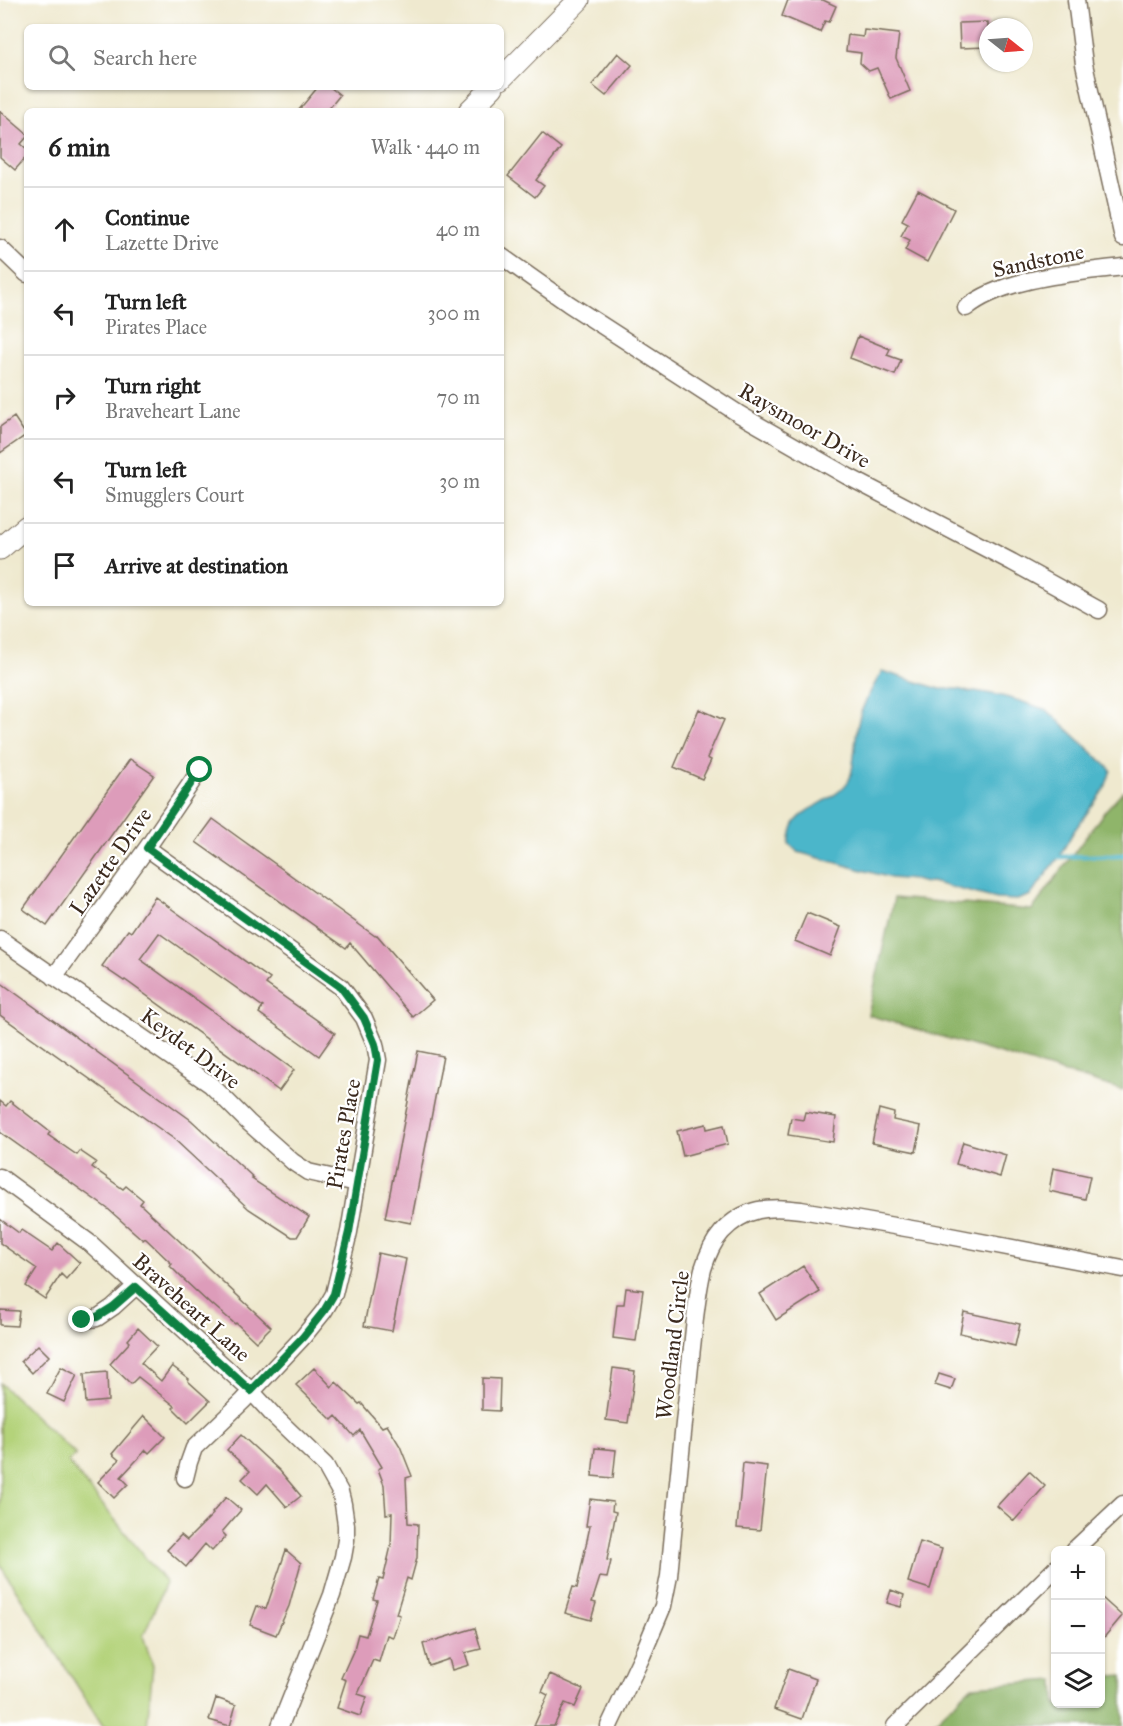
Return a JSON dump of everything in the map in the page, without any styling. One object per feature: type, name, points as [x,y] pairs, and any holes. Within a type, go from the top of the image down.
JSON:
[{"type":"street","points":[[504,76],[579,0]]},
{"type":"street","points":[[1076,0],[1084,64],[1123,238]]},
{"type":"street","points":[[472,108],[490,90]]},
{"type":"street","points":[[0,248],[24,271]]},
{"type":"street","name":"Raysmoor Drive","points":[[504,258],[569,304],[747,419],[847,476],[1012,561],[1100,610]]},
{"type":"street","name":"Sandstone","points":[[966,308],[978,298],[1000,289],[1047,277],[1123,267]]},
{"type":"street","points":[[0,549],[24,529]]},
{"type":"street","name":"Lazette Drive","points":[[54,977],[200,770]]},
{"type":"street","name":"Pirates Place","points":[[147,848],[341,987],[364,1018],[375,1044],[378,1060],[349,1232],[334,1294],[324,1311],[303,1337],[194,1448],[185,1478]]},
{"type":"street","name":"Keydet Drive","points":[[0,939],[211,1085],[293,1162],[308,1172],[357,1183]]},
{"type":"street","name":"Braveheart Lane","points":[[0,1176],[91,1244],[251,1391],[325,1465],[339,1492],[346,1525],[343,1557],[332,1595],[280,1726]]},
{"type":"street","name":"Woodland Circle","points":[[609,1726],[663,1606],[669,1576],[699,1290],[703,1269],[711,1249],[723,1232],[736,1220],[747,1213],[761,1209],[801,1210],[1123,1269]]},
{"type":"street","points":[[82,1320],[97,1317],[113,1307],[136,1287]]},
{"type":"street","points":[[1079,1546],[1123,1504]]},
{"type":"street","points":[[895,1726],[1051,1573]]},
{"type":"green space","points":[[1123,791],[1123,1090],[868,1015],[894,898],[1032,910],[1105,811]]},
{"type":"green space","points":[[0,1383],[76,1455],[68,1462],[166,1583],[143,1636],[153,1665],[147,1726],[103,1726],[0,1565]]},
{"type":"green space","points":[[1123,1675],[1123,1726],[930,1726],[972,1686],[1051,1680],[1051,1708],[1105,1708],[1105,1677]]},
{"type":"water","points":[[882,671],[940,689],[958,689],[998,695],[1047,710],[1111,770],[1105,788],[1031,895],[1017,900],[997,899],[931,882],[891,878],[798,852],[789,844],[792,828],[797,819],[844,787],[849,780],[860,714]]},
{"type":"building","points":[[788,0],[823,0],[836,6],[829,22],[825,21],[820,32],[782,16]]},
{"type":"building","points":[[979,22],[979,47],[960,48],[959,23]]},
{"type":"building","points":[[864,30],[899,34],[896,58],[910,91],[891,99],[877,68],[869,71],[860,63],[861,53],[846,51],[848,35],[863,37]]},
{"type":"building","points":[[618,53],[632,65],[606,96],[592,85]]},
{"type":"building","points":[[316,90],[334,90],[340,95],[329,108],[300,108]]},
{"type":"building","points":[[0,111],[24,131],[24,140],[21,144],[24,146],[24,160],[15,170],[0,157]]},
{"type":"building","points":[[542,133],[561,148],[536,180],[544,186],[535,197],[508,176]]},
{"type":"building","points":[[918,190],[954,209],[927,262],[905,250],[910,240],[901,236],[908,223],[902,220]]},
{"type":"building","points":[[858,336],[890,349],[887,355],[901,360],[895,375],[850,358]]},
{"type":"building","points":[[14,417],[24,432],[24,436],[0,453],[0,427]]},
{"type":"building","points":[[699,709],[724,720],[707,758],[711,760],[702,779],[674,767]]},
{"type":"building","points":[[130,759],[154,775],[47,926],[23,909]]},
{"type":"building","points":[[213,819],[375,936],[377,935],[433,1000],[413,1017],[350,943],[346,948],[196,842]]},
{"type":"building","points":[[155,897],[270,979],[266,984],[335,1033],[319,1056],[259,1013],[263,1007],[159,933],[140,959],[294,1070],[279,1091],[125,980],[102,966],[128,930],[131,932]]},
{"type":"building","points":[[807,913],[841,927],[830,956],[795,941]]},
{"type":"building","points":[[0,982],[191,1120],[254,1178],[252,1179],[309,1217],[297,1237],[292,1237],[249,1209],[174,1139],[0,1015]]},
{"type":"building","points":[[418,1051],[443,1056],[411,1223],[385,1218]]},
{"type":"building","points":[[0,1101],[6,1106],[10,1101],[50,1132],[48,1135],[77,1155],[80,1151],[96,1162],[92,1167],[123,1189],[126,1186],[143,1200],[140,1204],[271,1327],[256,1342],[182,1278],[170,1266],[172,1264],[145,1238],[143,1240],[108,1209],[0,1132]]},
{"type":"building","points":[[879,1109],[894,1113],[893,1120],[921,1126],[916,1152],[872,1143]]},
{"type":"building","points":[[805,1112],[836,1117],[833,1142],[788,1135],[791,1118],[803,1120]]},
{"type":"building","points":[[706,1124],[707,1129],[724,1125],[728,1144],[683,1156],[677,1131]]},
{"type":"building","points":[[963,1142],[1006,1155],[1000,1177],[956,1164]]},
{"type":"building","points":[[1053,1168],[1090,1176],[1085,1199],[1049,1191]]},
{"type":"building","points":[[0,1219],[19,1233],[21,1230],[52,1251],[58,1243],[80,1263],[66,1279],[61,1274],[45,1299],[26,1286],[37,1269],[0,1243]]},
{"type":"building","points":[[378,1253],[406,1259],[392,1331],[364,1326]]},
{"type":"building","points":[[803,1266],[820,1292],[776,1320],[760,1294]]},
{"type":"building","points":[[626,1288],[643,1290],[636,1341],[613,1338],[617,1304],[624,1304]]},
{"type":"building","points":[[0,1310],[19,1311],[17,1326],[0,1325]]},
{"type":"building","points":[[964,1312],[1020,1324],[1015,1346],[960,1333]]},
{"type":"building","points":[[138,1328],[157,1346],[141,1363],[161,1381],[172,1366],[189,1379],[188,1381],[210,1401],[188,1423],[173,1408],[175,1406],[138,1377],[131,1384],[110,1364],[130,1342],[128,1340]]},
{"type":"building","points":[[38,1345],[49,1356],[32,1373],[21,1361]]},
{"type":"building","points":[[61,1367],[77,1375],[64,1402],[47,1394]]},
{"type":"building","points":[[314,1368],[332,1387],[336,1382],[359,1404],[361,1403],[382,1427],[387,1425],[400,1446],[412,1476],[406,1478],[408,1523],[418,1524],[417,1558],[411,1580],[407,1578],[396,1614],[400,1615],[393,1637],[387,1635],[379,1662],[373,1660],[358,1694],[367,1697],[360,1716],[337,1708],[346,1680],[341,1678],[358,1634],[366,1636],[377,1600],[373,1599],[379,1579],[383,1580],[391,1546],[392,1513],[386,1514],[384,1485],[378,1469],[382,1467],[360,1430],[354,1436],[336,1416],[332,1420],[296,1385]]},
{"type":"building","points":[[613,1368],[635,1371],[628,1423],[606,1420]]},
{"type":"building","points":[[107,1372],[108,1401],[86,1403],[84,1374]]},
{"type":"building","points":[[939,1374],[955,1379],[951,1390],[935,1385]]},
{"type":"building","points":[[482,1378],[500,1379],[499,1411],[482,1410]]},
{"type":"building","points":[[144,1416],[165,1437],[149,1453],[146,1450],[121,1477],[128,1484],[114,1498],[98,1482],[119,1460],[112,1454]]},
{"type":"building","points":[[241,1435],[280,1471],[301,1496],[287,1507],[267,1484],[258,1494],[242,1479],[250,1471],[227,1450]]},
{"type":"building","points":[[595,1448],[616,1450],[613,1478],[592,1476]]},
{"type":"building","points":[[743,1463],[767,1466],[760,1530],[737,1528]]},
{"type":"building","points":[[1029,1471],[1045,1486],[1014,1521],[997,1506]]},
{"type":"building","points":[[226,1497],[241,1510],[222,1532],[226,1536],[212,1551],[205,1544],[186,1567],[167,1550],[181,1535],[187,1540]]},
{"type":"building","points":[[590,1499],[613,1502],[612,1511],[616,1512],[607,1560],[611,1561],[607,1578],[600,1577],[592,1602],[596,1603],[591,1620],[565,1613],[573,1587],[577,1588],[590,1526],[586,1526]]},
{"type":"building","points":[[920,1542],[942,1549],[930,1589],[908,1582]]},
{"type":"building","points":[[286,1550],[301,1563],[289,1606],[276,1635],[250,1625],[257,1606],[266,1609]]},
{"type":"building","points":[[891,1590],[904,1595],[901,1607],[887,1603]]},
{"type":"building","points":[[1105,1601],[1122,1616],[1105,1636]]},
{"type":"building","points":[[475,1628],[481,1649],[465,1653],[469,1665],[452,1670],[449,1659],[429,1666],[423,1644]]},
{"type":"building","points":[[788,1669],[816,1679],[802,1719],[774,1709]]},
{"type":"building","points":[[550,1674],[583,1689],[575,1707],[565,1703],[554,1726],[534,1726],[548,1695],[542,1692]]},
{"type":"building","points":[[216,1698],[236,1705],[230,1726],[209,1720]]},
{"type":"waterway","points":[[1054,854],[1059,857],[1123,855]]},
{"type":"route","points":[[82,1320],[97,1317],[113,1307],[136,1287],[251,1391],[303,1337],[324,1311],[334,1294],[349,1232],[378,1060],[375,1044],[364,1018],[341,987],[147,848],[200,770]]}]
